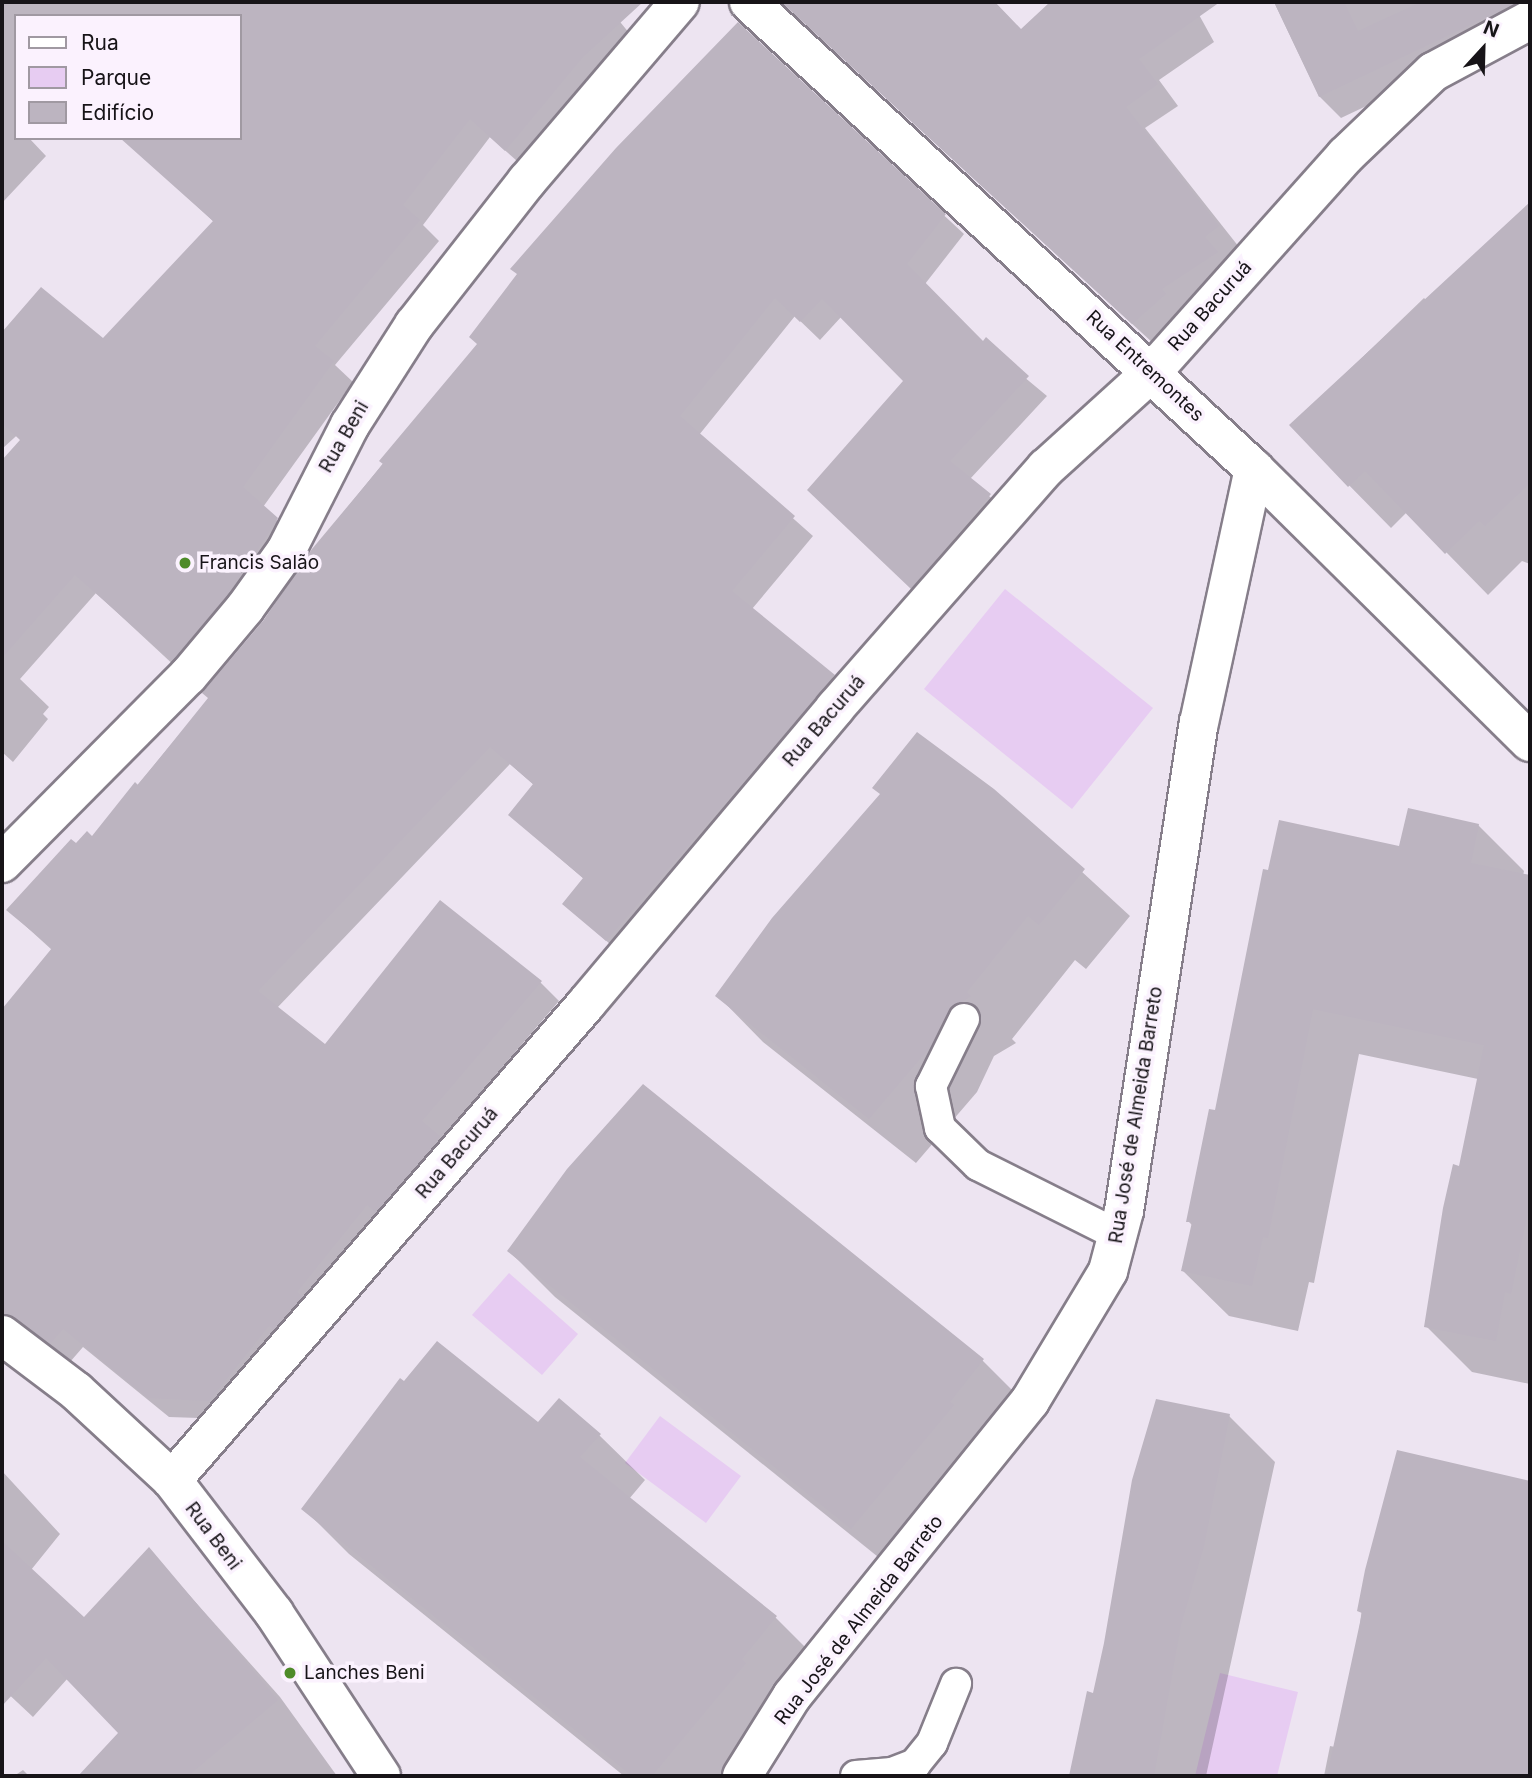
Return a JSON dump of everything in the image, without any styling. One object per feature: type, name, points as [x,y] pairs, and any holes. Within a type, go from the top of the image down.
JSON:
[{"type":"street","name":"Rua Beni","points":[[2,863],[188,677],[245,608],[286,551],[350,425],[414,325],[527,181],[680,2]]},
{"type":"street","name":"Rua Entremontes","points":[[749,2],[1152,372],[1530,742]]},
{"type":"street","name":"Rua Bacuruá","points":[[172,1480],[1046,468],[1152,372],[1345,156],[1433,72],[1530,20]]},
{"type":"street","name":"Rua José de Almeida Barreto","points":[[742,1776],[792,1696],[1030,1401],[1108,1271],[1118,1235],[1199,723],[1254,469]]},
{"type":"street","name":"Rua Beni","points":[[2,1335],[76,1391],[172,1480],[274,1613],[381,1776]]},
{"type":"lane","points":[[964,1019],[931,1086],[940,1128],[978,1165],[1118,1235]]},
{"type":"lane","points":[[856,1776],[892,1773],[915,1764],[932,1743],[956,1684]]},
{"type":"green space","points":[[1005,589],[1153,708],[1072,809],[924,689]]},
{"type":"green space","points":[[509,1273],[578,1334],[542,1375],[472,1315]]},
{"type":"green space","points":[[660,1416],[741,1476],[706,1523],[625,1463]]},
{"type":"green space","points":[[1220,1673],[1298,1692],[1277,1776],[1195,1776]]},
{"type":"building","points":[[240,2],[643,2],[583,57],[505,151],[470,119],[403,205],[420,220],[315,346],[334,361],[243,487],[278,518],[228,595],[172,661],[75,575],[2,658],[2,460],[20,440],[2,423],[2,332],[41,287],[103,338],[213,221],[122,140],[242,140]]},
{"type":"building","points":[[781,2],[995,2],[1021,29],[1050,2],[1220,2],[1139,59],[1158,84],[1126,107],[1219,226],[1205,237],[1218,252],[1162,289],[1166,294],[1132,324]]},
{"type":"building","points":[[1274,2],[1344,2],[1358,31],[1421,2],[1518,2],[1319,97]]},
{"type":"building","points":[[738,22],[946,214],[907,264],[983,341],[986,337],[1029,376],[950,461],[991,494],[911,589],[807,490],[903,381],[822,299],[800,322],[775,298],[680,416],[795,516],[732,591],[835,675],[606,941],[562,904],[583,878],[508,815],[533,784],[490,747],[258,991],[325,1044],[440,900],[542,981],[422,1121],[440,1136],[422,1160],[376,1212],[367,1205],[297,1292],[303,1297],[274,1330],[269,1326],[209,1401],[148,1398],[63,1329],[50,1344],[15,1318],[2,1314],[2,1009],[52,948],[6,910],[71,839],[76,843],[87,831],[92,836],[135,782],[138,785],[208,698],[202,693],[263,621],[312,549],[383,464],[379,461],[477,344],[469,337],[517,274],[510,269],[616,148]]},
{"type":"building","points":[[1530,202],[1530,483],[1485,526],[1479,521],[1445,554],[1365,471],[1348,487],[1289,425]]},
{"type":"building","points":[[917,732],[994,789],[1085,869],[1039,925],[1028,916],[967,992],[971,996],[949,1011],[931,1046],[869,1119],[715,996],[772,918],[880,794],[872,788]]},
{"type":"building","points":[[1408,808],[1479,824],[1471,863],[1530,875],[1530,1202],[1511,1294],[1505,1292],[1496,1341],[1424,1327],[1443,1208],[1453,1164],[1459,1166],[1484,1045],[1313,1009],[1268,1238],[1263,1237],[1252,1286],[1181,1271],[1192,1222],[1186,1222],[1209,1109],[1215,1110],[1263,869],[1268,870],[1279,820],[1399,846]]},
{"type":"building","points":[[643,1084],[984,1359],[950,1402],[954,1405],[851,1529],[507,1251],[567,1169]]},
{"type":"building","points":[[437,1341],[538,1422],[559,1398],[601,1434],[580,1457],[777,1616],[742,1659],[746,1663],[652,1776],[632,1776],[301,1509],[400,1378],[404,1381]]},
{"type":"building","points":[[1156,1399],[1230,1414],[1204,1546],[1181,1625],[1154,1776],[1069,1776],[1087,1691],[1093,1693],[1104,1643],[1132,1480]]},
{"type":"building","points":[[1397,1450],[1530,1481],[1530,1776],[1327,1776],[1362,1613],[1357,1611],[1365,1570]]},
{"type":"building","points":[[2,1541],[84,1617],[149,1547],[278,1700],[188,1776],[78,1776],[118,1733],[46,1658],[2,1706]]},
{"type":"place","name":"Francis Salão","points":[[185,563]]},
{"type":"place","name":"Lanches Beni","points":[[290,1673]]}]
